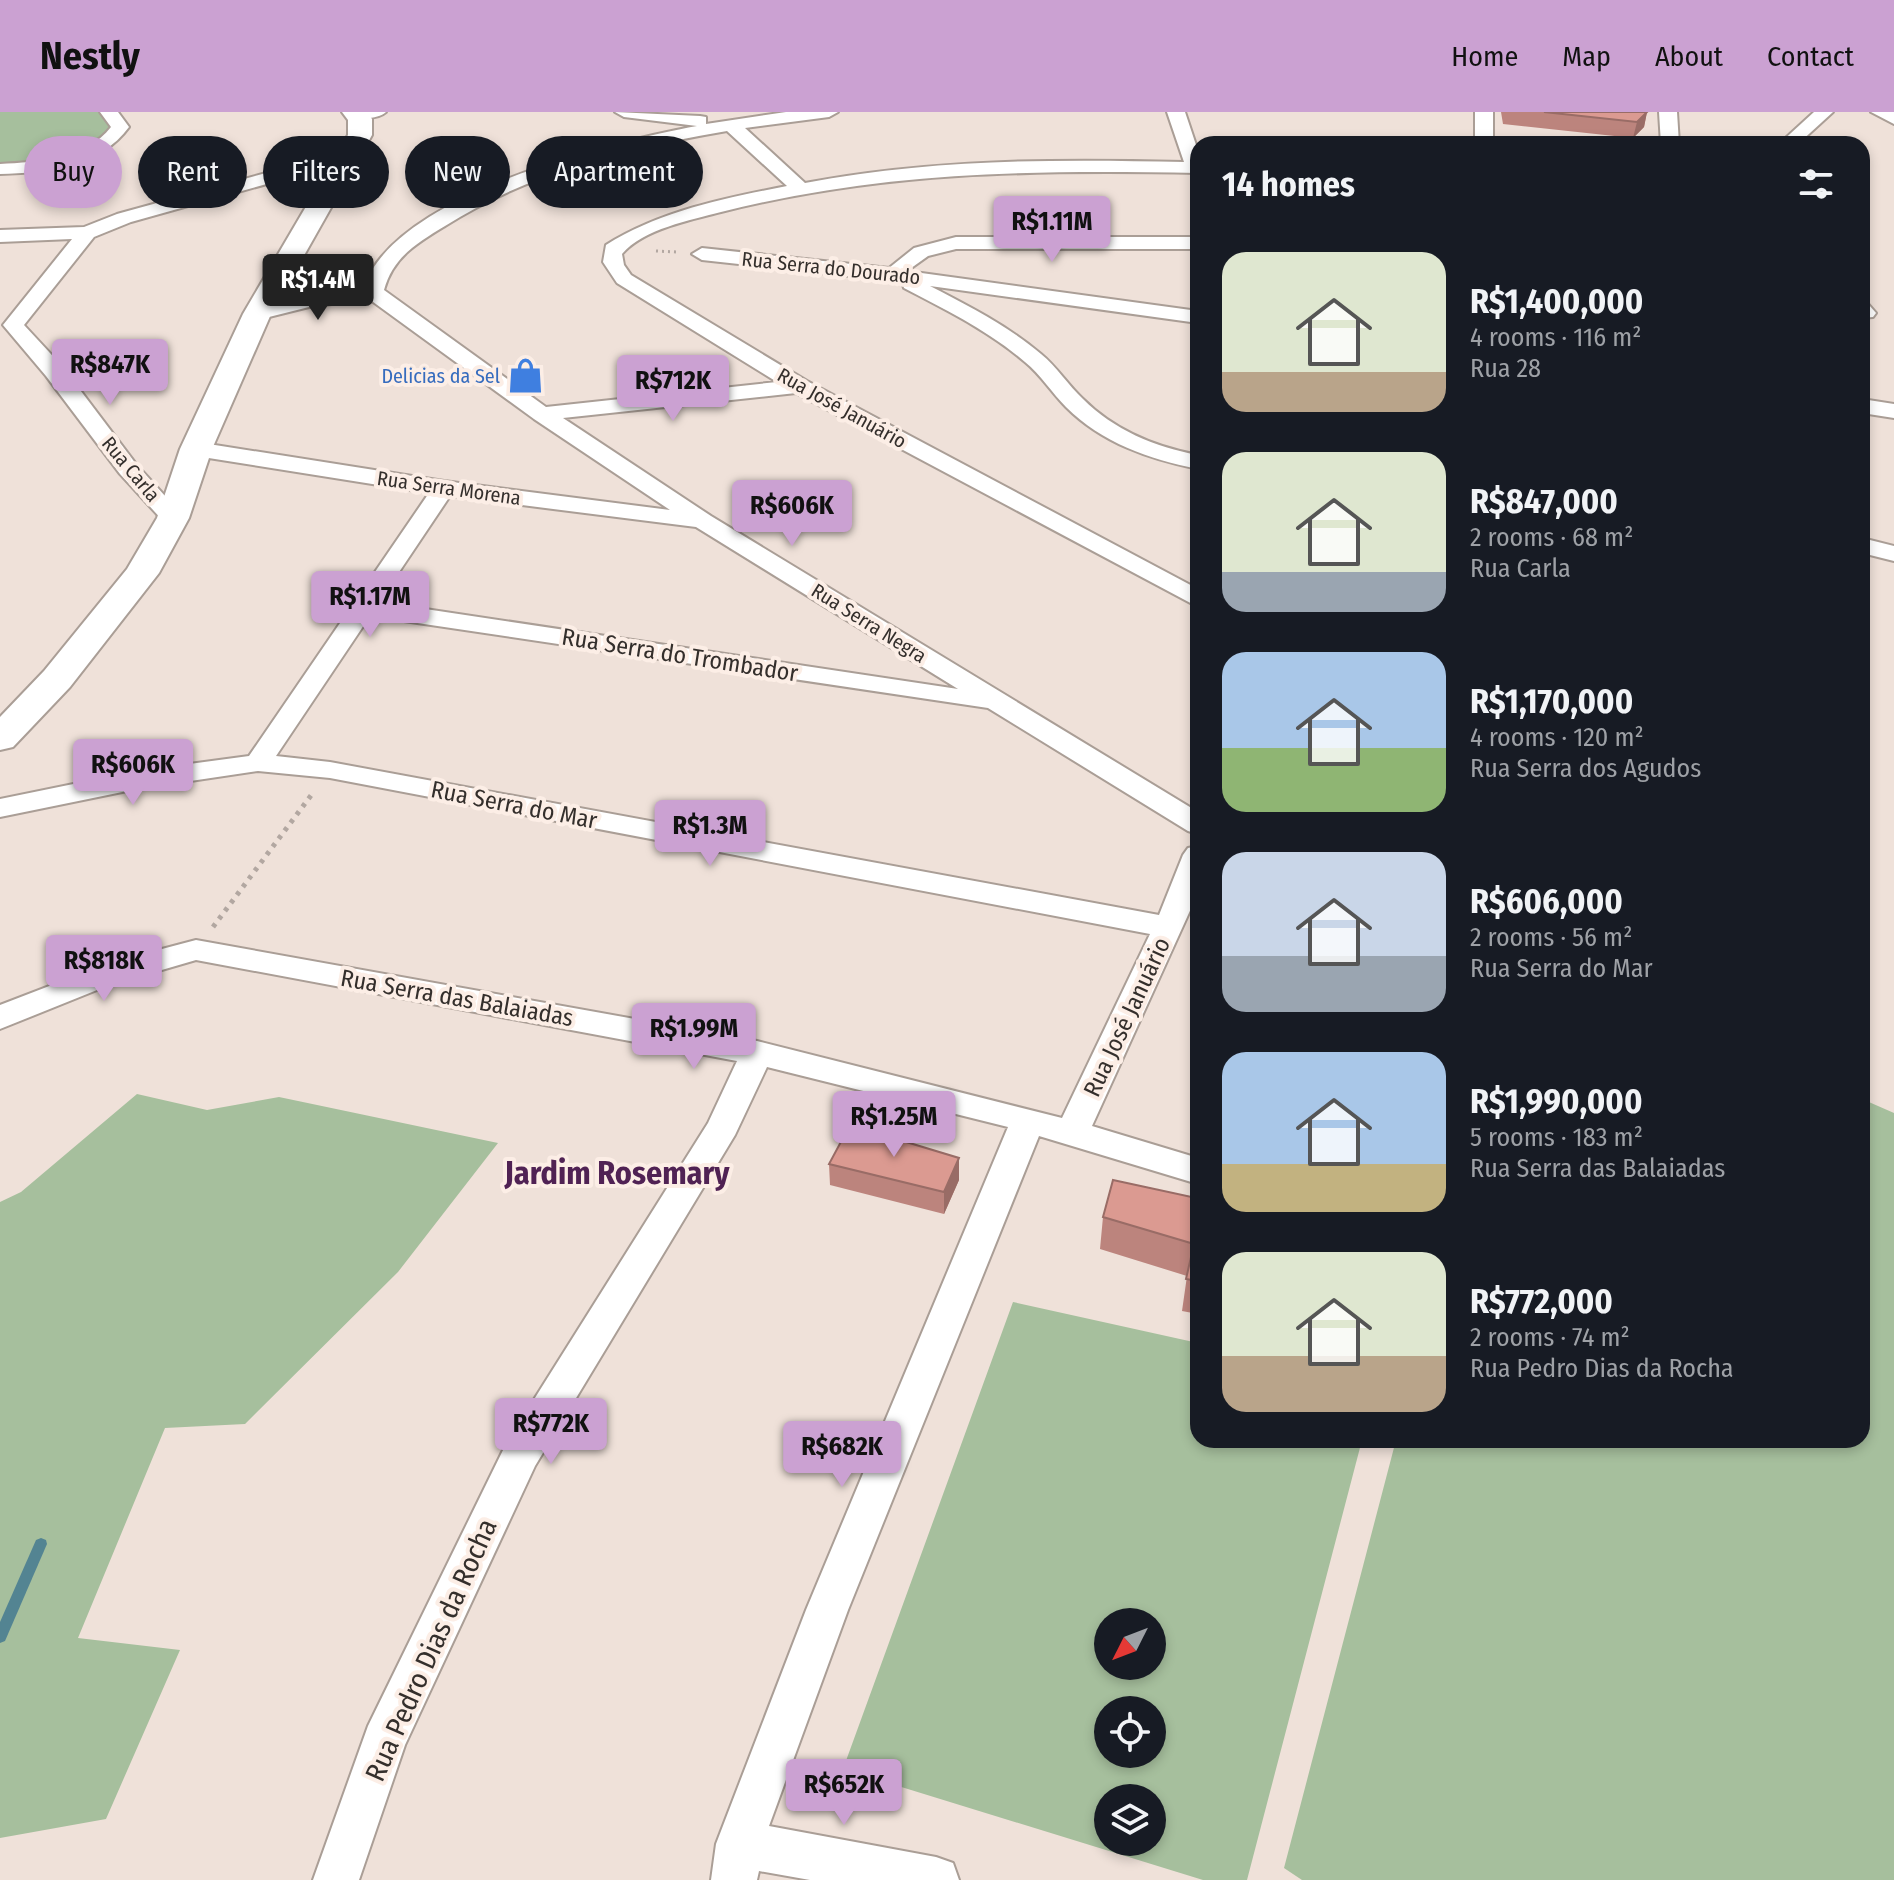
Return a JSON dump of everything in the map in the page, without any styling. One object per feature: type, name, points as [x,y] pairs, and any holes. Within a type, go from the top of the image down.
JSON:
[{"type":"street","points":[[0,169],[41,165],[97,149],[113,139],[120,127],[109,112]]},
{"type":"street","points":[[354,112],[377,112]]},
{"type":"street","points":[[354,112],[360,119],[360,136]]},
{"type":"street","points":[[624,112],[730,124],[800,188]]},
{"type":"street","points":[[674,136],[730,124],[829,112]]},
{"type":"street","points":[[1176,112],[1190,151]]},
{"type":"street","points":[[1484,112],[1484,136]]},
{"type":"street","points":[[1668,112],[1670,136]]},
{"type":"street","points":[[1797,136],[1824,112]]},
{"type":"street","points":[[1880,112],[1894,119]]},
{"type":"street","points":[[659,136],[665,129],[666,118]]},
{"type":"street","name":"Rua José Januário","points":[[1190,168],[1050,165],[965,169],[887,175],[800,188],[654,227],[613,249],[611,256],[624,279],[799,386],[1190,595]]},
{"type":"street","points":[[257,314],[309,301],[373,292],[387,260],[439,219],[526,178]]},
{"type":"street","points":[[0,236],[87,233],[124,218],[263,179]]},
{"type":"street","points":[[0,739],[57,679],[133,585],[173,518],[196,449],[257,314],[319,208]]},
{"type":"street","name":"Rua Carla","points":[[87,233],[7,325],[54,371],[128,469],[173,518]]},
{"type":"street","points":[[1190,243],[956,243],[917,253],[907,259],[894,275],[1004,336],[1032,357],[1076,406],[1098,423],[1158,452],[1190,460]]},
{"type":"street","name":"Rua Serra do Dourado","points":[[702,254],[894,275],[1190,316]]},
{"type":"street","name":"Rua Serra Negra","points":[[373,292],[542,414],[703,521],[1190,820]]},
{"type":"street","points":[[542,414],[799,386]]},
{"type":"street","points":[[1870,407],[1894,411]]},
{"type":"street","name":"Rua Serra Morena","points":[[196,449],[444,488],[703,521]]},
{"type":"street","points":[[258,763],[444,488]]},
{"type":"street","points":[[1870,547],[1894,554]]},
{"type":"street","name":"Rua Serra do Trombador","points":[[361,607],[998,703]]},
{"type":"street","name":"Rua Serra do Mar","points":[[0,808],[137,780],[258,763],[330,770],[1169,927]]},
{"type":"street","name":"Rua José Januário","points":[[1071,1134],[1169,927],[1190,875]]},
{"type":"street","name":"Rua Serra das Balaiadas","points":[[0,1018],[84,980],[147,959],[196,950],[757,1053],[1028,1120],[1190,1169]]},
{"type":"street","name":"Rua Pedro Dias da Rocha","points":[[336,1880],[384,1741],[520,1456],[723,1126],[757,1053]]},
{"type":"street","points":[[936,1880],[736,1862],[827,1610],[1028,1120]]},
{"type":"path","points":[[196,950],[330,770]]},
{"type":"green space","points":[[0,112],[101,112],[110,124],[103,136],[24,136],[24,162],[0,164]]},
{"type":"green space","points":[[137,1094],[207,1110],[279,1097],[498,1143],[398,1272],[245,1424],[165,1428],[78,1638],[180,1650],[106,1819],[0,1838],[0,1202],[21,1192]]},
{"type":"green space","points":[[1870,1102],[1894,1113],[1894,1880],[1302,1880],[1284,1868],[1394,1448],[1870,1448]]},
{"type":"green space","points":[[1013,1302],[1190,1341],[1190,1448],[1360,1448],[1247,1880],[1203,1880],[1125,1856],[1166,1856],[1166,1784],[1094,1784],[1094,1846],[843,1769]]},
{"type":"building","points":[[1544,112],[1647,112],[1637,122]]},
{"type":"building","points":[[850,1125],[959,1158],[944,1192],[829,1164]]},
{"type":"building","points":[[1113,1180],[1190,1197],[1190,1243],[1103,1217]]},
{"type":"waterway","points":[[0,1637],[41,1544]]},
{"type":"place","name":"Delicias da Sel","points":[[526,376]]},
{"type":"district","name":"Jardim Rosemary","points":[[617,1173]]}]
